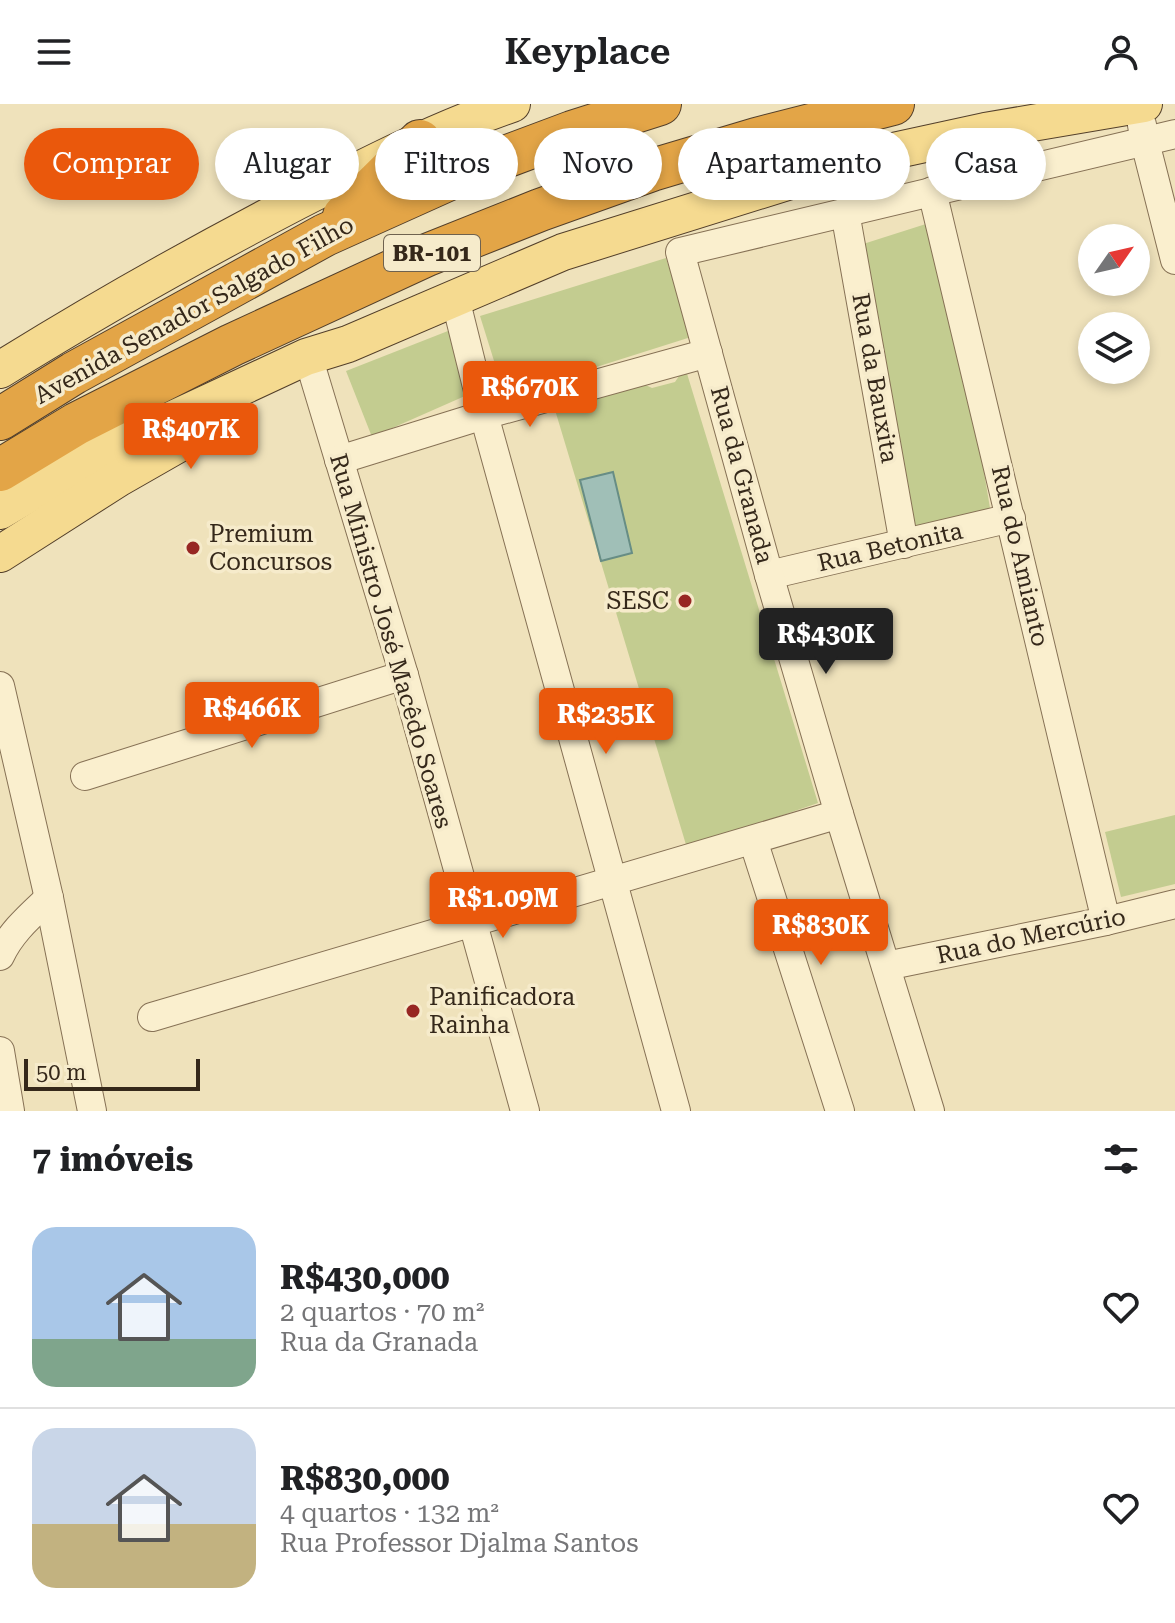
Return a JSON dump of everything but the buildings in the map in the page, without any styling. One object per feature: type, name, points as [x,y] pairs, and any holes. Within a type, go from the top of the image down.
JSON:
[{"type":"highway","name":"Avenida Senador Salgado Filho","points":[[0,419],[74,373],[325,235],[465,172],[572,132],[660,104]]},
{"type":"highway","name":"Avenida Senador Salgado Filho","points":[[0,470],[76,424],[232,345],[427,255],[652,170],[756,139],[893,104]]},
{"type":"highway","points":[[325,235],[375,186]]},
{"type":"main road","name":"Avenida Senador Salgado Filho","points":[[451,128],[512,104]]},
{"type":"main road","points":[[0,554],[119,478],[348,344],[563,252],[870,156],[985,131],[1142,105]]},
{"type":"main road","name":"Avenida Senador Salgado Filho","points":[[0,370],[209,247],[375,163]]},
{"type":"main road","points":[[0,511],[93,456],[310,365]]},
{"type":"street","points":[[1142,105],[1145,142],[1175,260]]},
{"type":"street","points":[[1046,165],[1175,134]]},
{"type":"street","points":[[845,212],[926,192]]},
{"type":"street","name":"Rua do Amianto","points":[[934,200],[1106,921]]},
{"type":"street","name":"Rua da Granada","points":[[845,212],[680,252],[769,575],[930,1111]]},
{"type":"street","name":"Rua da Bauxita","points":[[845,212],[904,544]]},
{"type":"street","points":[[455,298],[484,415],[676,1111]]},
{"type":"street","points":[[339,460],[484,415],[708,353]]},
{"type":"street","name":"Rua Ministro José Macêdo Soares","points":[[310,365],[404,675],[525,1111]]},
{"type":"street","name":"Rua Betonita","points":[[769,575],[1011,518]]},
{"type":"street","points":[[85,776],[404,675]]},
{"type":"street","points":[[0,686],[49,898],[92,1111]]},
{"type":"street","points":[[152,1017],[839,814]]},
{"type":"street","points":[[753,840],[840,1111]]},
{"type":"street","points":[[0,956],[21,924],[49,898]]},
{"type":"street","name":"Rua do Mercúrio","points":[[886,966],[1175,904]]},
{"type":"street","points":[[0,1051],[10,1111]]},
{"type":"green space","points":[[929,223],[966,365],[991,514],[912,535],[860,245]]},
{"type":"green space","points":[[666,258],[691,337],[505,396],[480,316]]},
{"type":"green space","points":[[453,329],[474,392],[372,437],[346,371]]},
{"type":"green space","name":"SESC","points":[[685,367],[818,803],[687,848],[552,400],[631,378],[652,388],[675,382]]},
{"type":"green space","points":[[1175,815],[1175,884],[1121,897],[1105,832]]},
{"type":"water","points":[[613,472],[632,553],[601,561],[580,480]]},
{"type":"place","name":"Premium Concursos","points":[[193,548]]},
{"type":"place","name":"SESC","points":[[685,601]]},
{"type":"place","name":"Panificadora Rainha","points":[[413,1011]]}]
